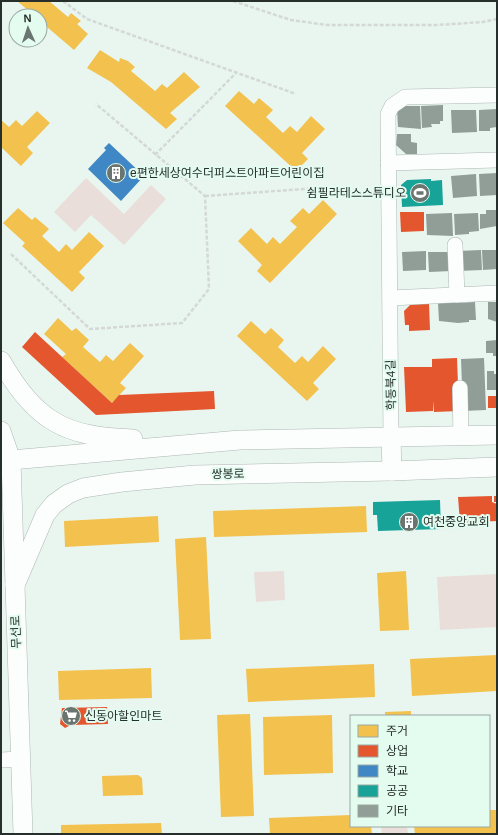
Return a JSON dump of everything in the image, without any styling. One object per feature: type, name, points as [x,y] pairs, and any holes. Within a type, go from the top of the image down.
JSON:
[{"type":"street","name":"학동북4길","points":[[392,471],[388,114],[392,106],[401,99],[497,95]]},
{"type":"street","points":[[388,163],[497,160]]},
{"type":"street","points":[[455,245],[457,295]]},
{"type":"street","points":[[390,298],[497,293]]},
{"type":"street","points":[[1,361],[12,380],[37,409],[61,427],[79,434],[114,439],[240,440],[497,435]]},
{"type":"street","points":[[460,388],[461,436]]},
{"type":"street","name":"무선로","points":[[1,431],[6,460],[15,585],[22,834]]},
{"type":"street","points":[[6,460],[240,440]]},
{"type":"street","name":"쌍봉로","points":[[15,585],[45,515],[54,504],[68,494],[83,488],[122,482],[195,475],[392,471],[497,467]]},
{"type":"street","points":[[1,760],[20,759]]},
{"type":"path","points":[[63,1],[87,19],[296,94]]},
{"type":"path","points":[[233,1],[291,20],[326,25],[436,25],[483,22],[497,19]]},
{"type":"path","points":[[155,155],[236,73]]},
{"type":"path","points":[[96,104],[205,196],[318,188]]},
{"type":"path","points":[[11,254],[90,329],[182,323],[209,289],[205,196]]},
{"type":"shaded area","points":[[86,178],[124,214],[151,185],[166,199],[124,245],[91,215],[75,232],[54,212]]},
{"type":"shaded area","points":[[284,571],[285,600],[256,602],[254,572]]},
{"type":"shaded area","points":[[496,574],[497,627],[440,630],[437,577]]},
{"type":"shaded area","points":[[381,827],[407,827],[408,834],[382,834]]},
{"type":"building: 주거","points":[[17,1],[49,1],[68,17],[71,13],[81,21],[77,24],[88,34],[74,50],[48,28],[48,8],[25,8]]},
{"type":"building: 주거","points":[[100,50],[119,62],[120,58],[128,61],[135,67],[131,71],[155,91],[162,84],[167,88],[184,72],[200,87],[170,113],[177,119],[166,129],[111,82],[87,68]]},
{"type":"building: 주거","points":[[239,91],[254,104],[259,98],[273,110],[266,117],[283,133],[290,126],[297,132],[311,116],[325,129],[302,153],[308,159],[296,171],[225,106]]},
{"type":"building: 주거","points":[[37,111],[50,123],[27,147],[33,153],[21,166],[1,147],[1,120],[9,127],[16,120],[22,126]]},
{"type":"building: 주거","points":[[323,200],[337,214],[270,283],[257,271],[262,265],[238,241],[251,228],[267,244],[273,237],[280,244],[297,227],[290,221],[303,208],[309,214]]},
{"type":"building: 주거","points":[[18,208],[32,220],[35,217],[49,229],[42,236],[59,252],[66,244],[72,250],[89,232],[104,246],[79,272],[85,278],[72,292],[22,246],[25,243],[3,223]]},
{"type":"building: 주거","points":[[58,318],[72,331],[76,328],[89,340],[83,347],[100,362],[106,355],[113,361],[130,343],[144,356],[120,383],[126,388],[112,403],[62,357],[66,354],[44,334]]},
{"type":"building: 주거","points":[[251,321],[265,334],[271,328],[284,340],[278,347],[295,363],[302,356],[308,362],[323,346],[336,359],[313,383],[319,389],[307,401],[237,336]]},
{"type":"building: 주거","points":[[366,506],[367,532],[214,537],[213,511]]},
{"type":"building: 주거","points":[[158,516],[159,542],[65,547],[64,521]]},
{"type":"building: 주거","points":[[206,537],[211,639],[180,640],[175,539]]},
{"type":"building: 주거","points":[[406,571],[409,630],[380,631],[377,573]]},
{"type":"building: 주거","points":[[497,655],[497,691],[412,696],[410,659]]},
{"type":"building: 주거","points":[[374,664],[375,697],[248,702],[246,669]]},
{"type":"building: 주거","points":[[151,668],[152,698],[59,700],[58,671]]},
{"type":"building: 주거","points":[[411,711],[411,715],[385,715],[385,712]]},
{"type":"building: 주거","points":[[250,714],[254,816],[221,817],[217,715]]},
{"type":"building: 주거","points":[[332,715],[333,773],[264,775],[263,717]]},
{"type":"building: 주거","points":[[138,775],[142,778],[143,795],[103,796],[102,776]]},
{"type":"building: 주거","points":[[490,810],[497,810],[497,834],[415,834],[414,827],[490,827]]},
{"type":"building: 주거","points":[[350,815],[350,827],[371,827],[372,834],[270,834],[269,818]]},
{"type":"building: 주거","points":[[161,823],[162,834],[61,834],[61,825]]},
{"type":"building: 상업","points":[[400,212],[424,212],[424,231],[401,232]]},
{"type":"building: 상업","points":[[429,303],[430,330],[409,331],[409,325],[405,325],[404,311],[411,304]]},
{"type":"building: 상업","points":[[35,332],[112,403],[119,395],[214,391],[215,409],[96,415],[22,347]]},
{"type":"building: 상업","points":[[457,358],[459,411],[434,412],[433,401],[433,411],[406,412],[404,367],[432,367],[432,359]]},
{"type":"building: 상업","points":[[488,396],[497,396],[497,408],[488,408]]},
{"type":"building: 상업","points":[[492,496],[492,502],[497,504],[497,521],[460,523],[458,497]]},
{"type":"building: 상업","points":[[494,496],[497,496],[497,502],[494,502]]},
{"type":"building: 상업","points":[[107,707],[108,724],[71,725],[65,728],[60,724],[62,708]]},
{"type":"building: 학교","name":"e편한세상여수더퍼스트아파트어린이집","points":[[109,143],[144,176],[121,201],[88,169],[106,150],[104,148]]},
{"type":"building: 공공","points":[[431,179],[431,181],[442,180],[443,205],[402,207],[401,185],[407,180]]},
{"type":"building: 공공","name":"여천중앙교회","points":[[440,500],[441,529],[378,531],[377,515],[373,515],[373,502]]},
{"type":"building: 기타","points":[[443,105],[443,121],[440,121],[440,124],[431,124],[432,127],[422,128],[421,106]]},
{"type":"building: 기타","points":[[403,106],[420,106],[421,129],[398,127],[397,110]]},
{"type":"building: 기타","points":[[497,109],[497,127],[490,128],[490,131],[479,131],[479,110]]},
{"type":"building: 기타","points":[[451,110],[476,110],[477,132],[452,133]]},
{"type":"building: 기타","points":[[397,134],[411,134],[411,142],[417,143],[417,154],[406,154],[396,145]]},
{"type":"building: 기타","points":[[497,173],[497,195],[480,196],[479,174]]},
{"type":"building: 기타","points":[[476,174],[477,196],[453,198],[451,176]]},
{"type":"building: 기타","points":[[486,210],[497,210],[497,226],[480,229],[480,214],[486,214]]},
{"type":"building: 기타","points":[[452,213],[453,236],[427,235],[426,214]]},
{"type":"building: 기타","points":[[478,213],[479,231],[469,232],[469,234],[455,235],[454,214]]},
{"type":"building: 기타","points":[[481,250],[482,270],[458,271],[457,251]]},
{"type":"building: 기타","points":[[482,250],[497,250],[497,269],[483,270]]},
{"type":"building: 기타","points":[[426,251],[426,270],[403,271],[402,252]]},
{"type":"building: 기타","points":[[428,252],[452,252],[452,271],[429,272]]},
{"type":"building: 기타","points":[[475,302],[476,320],[458,323],[439,321],[438,303]]},
{"type":"building: 기타","points":[[488,302],[497,302],[497,322],[488,319]]},
{"type":"building: 기타","points":[[497,340],[497,356],[493,356],[493,353],[486,353],[486,341]]},
{"type":"building: 기타","points":[[484,358],[486,410],[463,411],[461,359]]},
{"type":"building: 기타","points":[[487,371],[494,371],[494,374],[497,374],[497,390],[487,390]]},
{"type":"place","name":"e편한세상여수더퍼스트아파트어린이집","points":[[116,173]]},
{"type":"place","name":"쉼필라테스스튜디오","points":[[420,193]]},
{"type":"place","name":"여천중앙교회","points":[[409,522]]},
{"type":"place","name":"신동아할인마트","points":[[71,716]]}]
